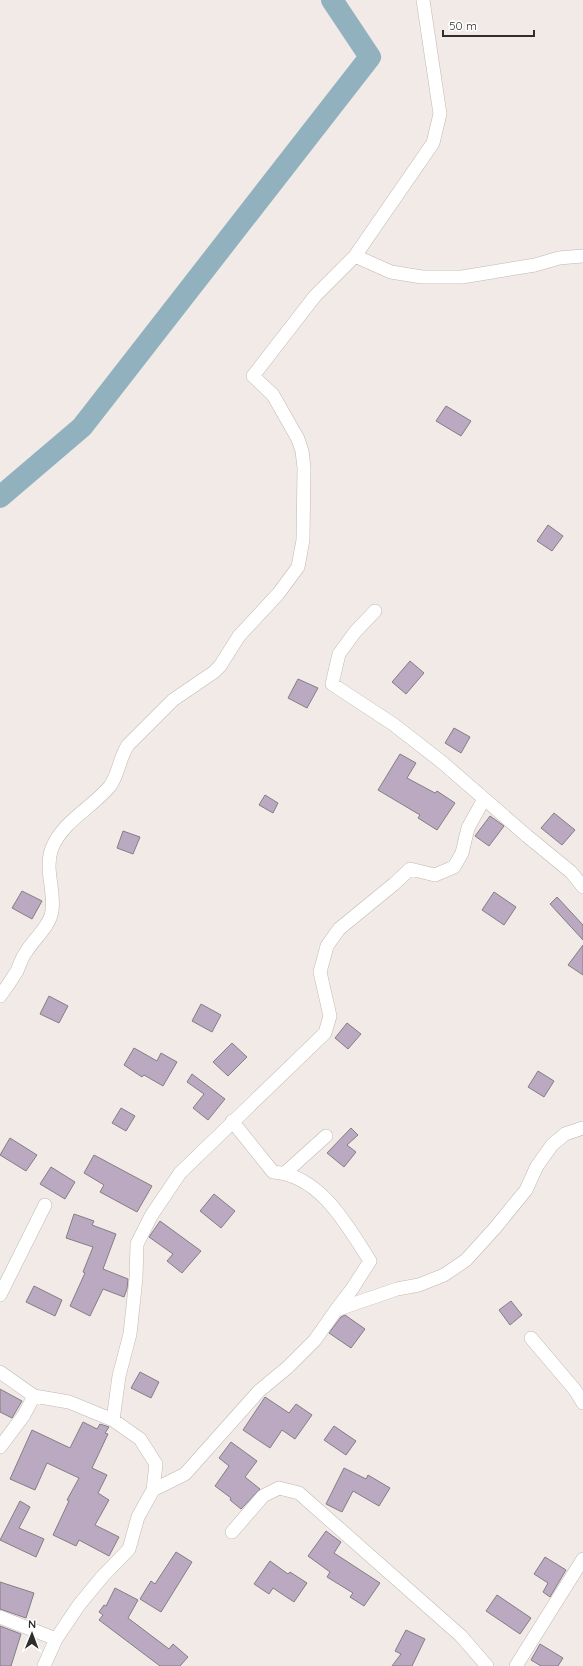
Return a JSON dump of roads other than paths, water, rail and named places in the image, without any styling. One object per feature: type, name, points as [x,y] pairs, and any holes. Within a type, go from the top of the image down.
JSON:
[{"type":"street","points":[[0,996],[16,972],[26,952],[50,917],[52,905],[48,869],[49,857],[56,839],[77,816],[110,786],[116,777],[122,754],[128,745],[173,700],[214,672],[220,666],[239,636],[278,594],[298,567],[303,540],[304,468],[302,452],[298,439],[273,395],[253,376],[315,296],[355,256],[433,144],[440,114],[423,0]]},
{"type":"street","points":[[355,256],[391,272],[430,277],[462,277],[535,265],[559,258],[583,256]]},
{"type":"street","points":[[375,611],[355,632],[339,654],[332,684],[399,729],[443,763],[571,872],[583,887]]},
{"type":"street","points":[[114,1420],[119,1376],[130,1334],[136,1278],[137,1244],[151,1216],[180,1173],[325,1032],[330,1016],[320,972],[327,946],[339,929],[410,869],[435,875],[454,867],[462,853],[468,828],[484,799]]},
{"type":"street","points":[[154,1490],[185,1474],[259,1391],[288,1367],[315,1340],[352,1290],[370,1261],[326,1198],[300,1178],[286,1172],[273,1172],[232,1121]]},
{"type":"street","points":[[336,1310],[398,1289],[419,1285],[444,1275],[466,1260],[526,1190],[537,1166],[552,1145],[565,1134],[583,1128]]},
{"type":"street","points":[[286,1172],[326,1136]]},
{"type":"street","points":[[0,1295],[46,1205]]},
{"type":"street","points":[[531,1338],[575,1390],[583,1404]]},
{"type":"street","points":[[0,1372],[34,1396],[69,1402],[114,1420],[140,1439],[156,1464],[154,1490],[138,1517],[129,1549],[102,1577],[79,1606],[56,1639],[44,1666]]},
{"type":"street","points":[[0,1447],[24,1414],[34,1396]]},
{"type":"street","points":[[232,1532],[263,1496],[279,1488],[299,1493],[461,1636],[487,1666]]},
{"type":"street","points":[[516,1666],[583,1559]]},
{"type":"street","points":[[0,1617],[56,1639]]},
{"type":"waterway","points":[[0,497],[82,427],[370,57],[332,0]]}]
